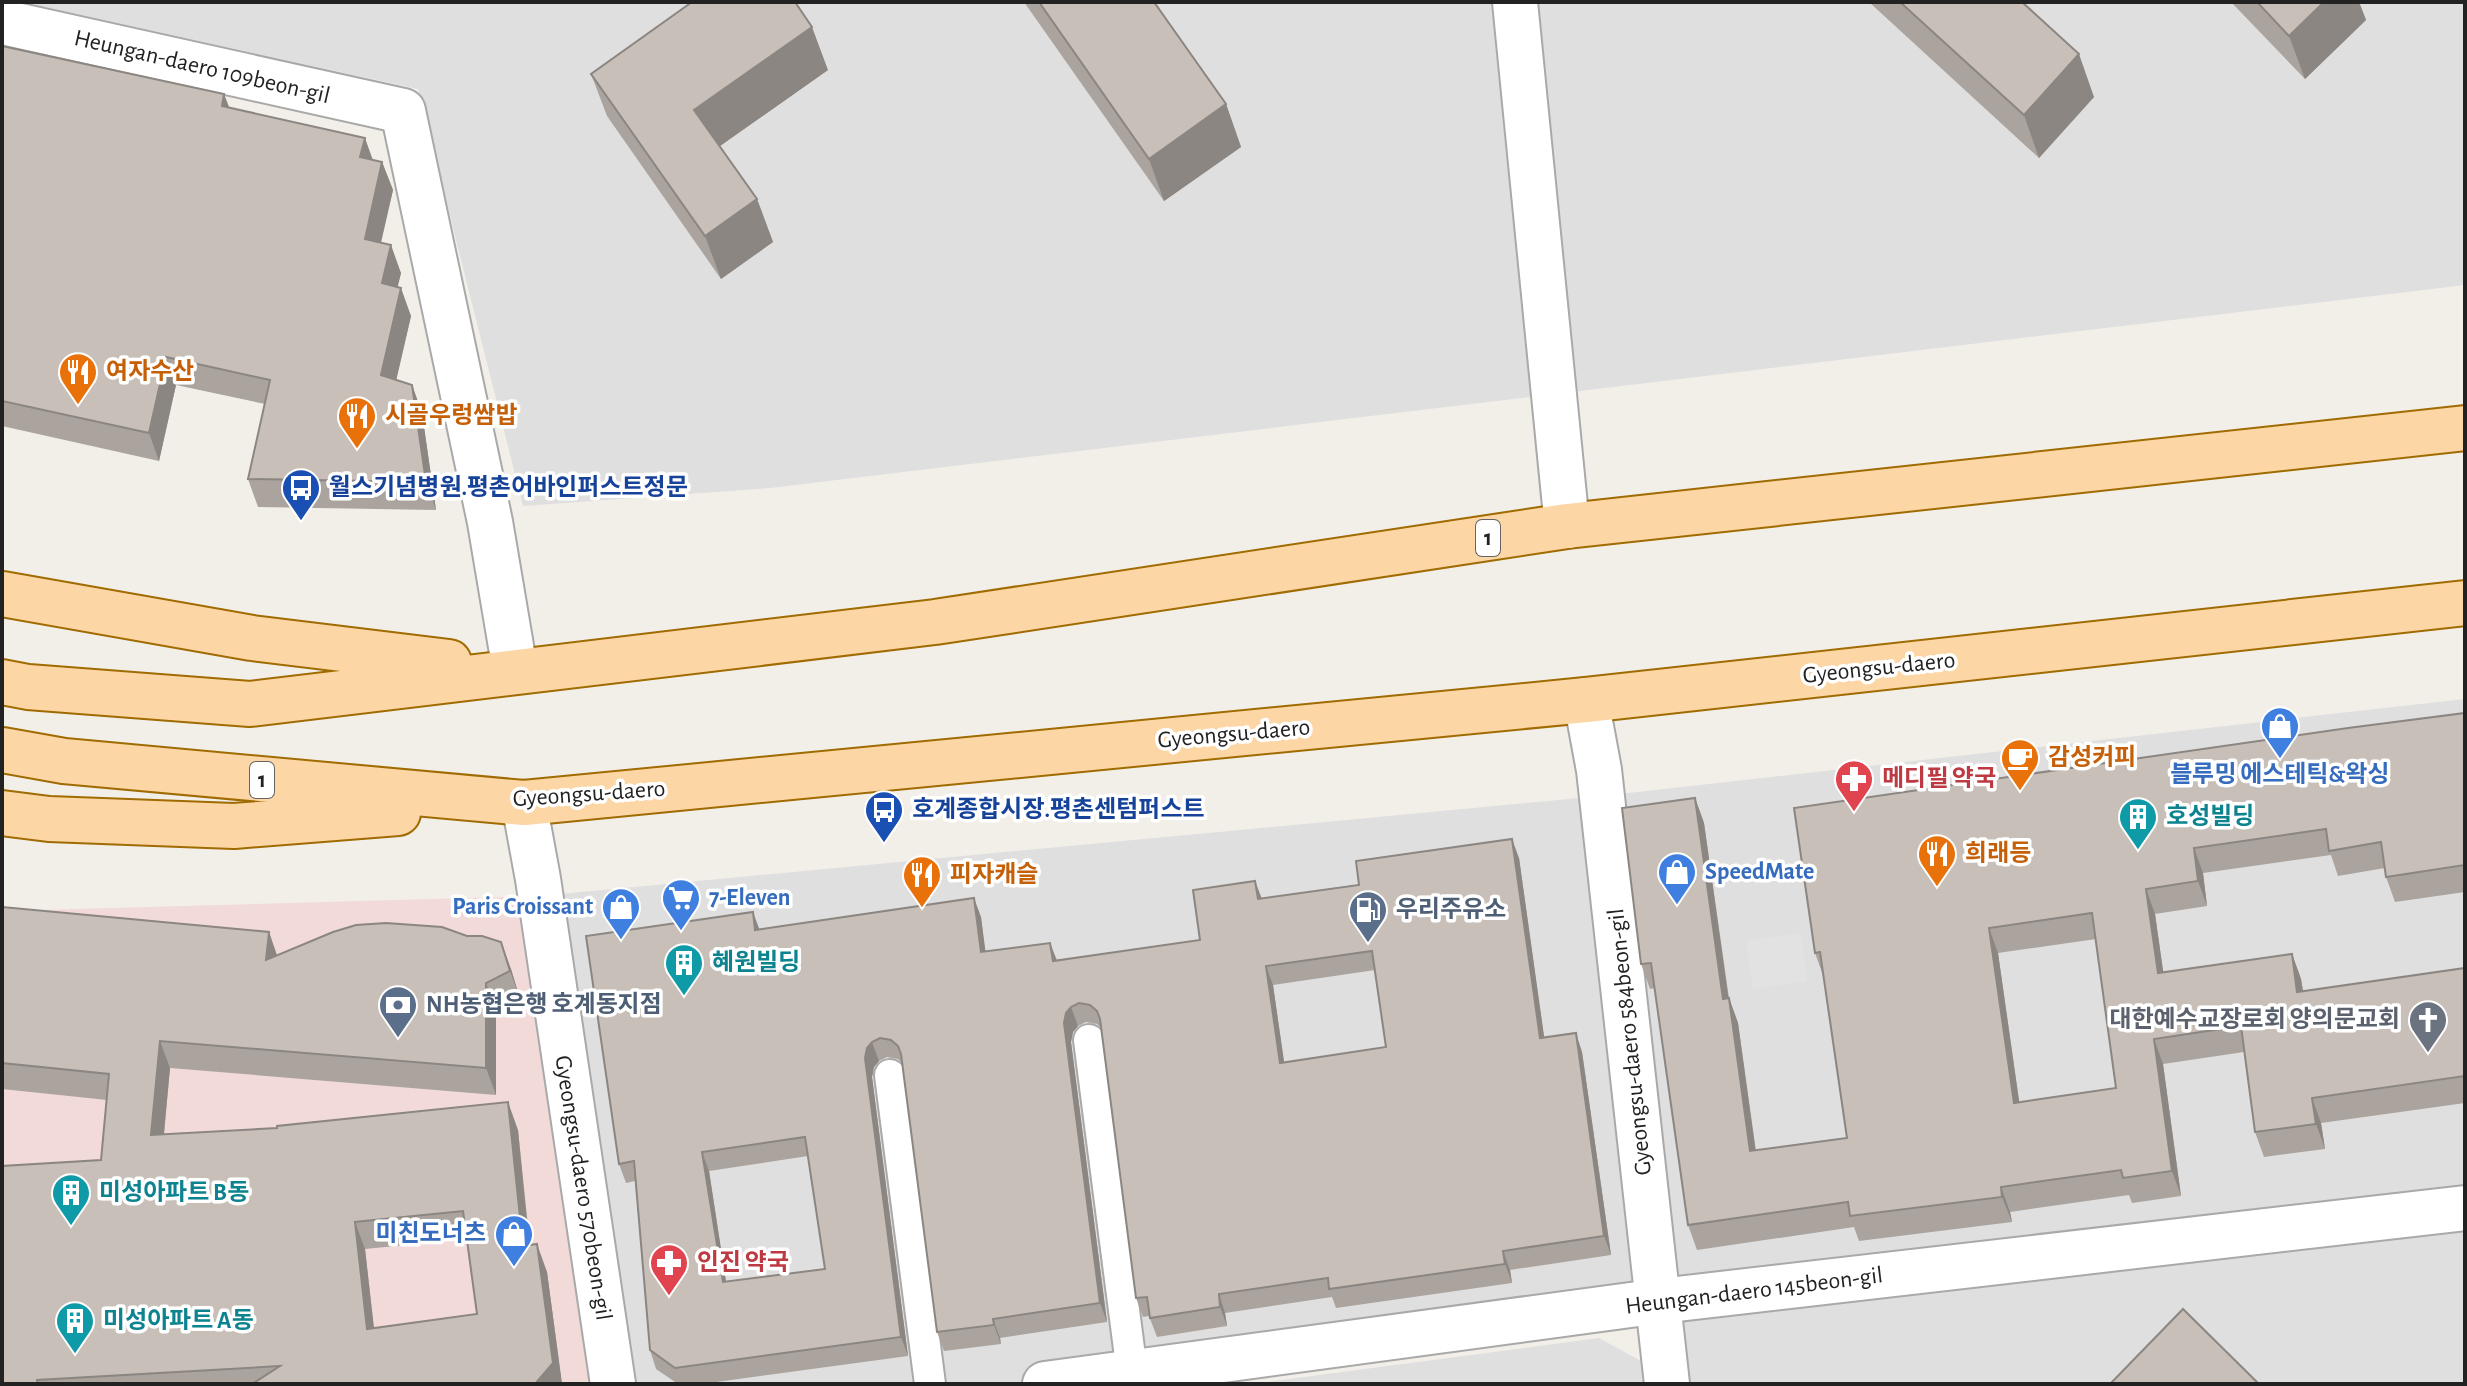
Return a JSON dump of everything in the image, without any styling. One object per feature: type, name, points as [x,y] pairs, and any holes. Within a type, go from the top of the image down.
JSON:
[{"type":"main road","name":"1","points":[[2,682],[28,687],[250,704],[935,622],[1567,526],[2465,428]]},
{"type":"main road","points":[[2,594],[252,638],[515,670]]},
{"type":"main road","name":"Gyeongsu-daero","points":[[2,750],[64,761],[524,803],[1586,700],[2465,603]]},
{"type":"main road","points":[[2,813],[49,819],[234,826],[524,803]]},
{"type":"street","points":[[1515,2],[1567,526]]},
{"type":"street","name":"Heungan-daero 109beon-gil","points":[[2,22],[403,111],[490,522],[515,670]]},
{"type":"street","name":"Gyeongsu-daero 584beon-gil","points":[[1586,700],[1599,770],[1667,1384]]},
{"type":"street","name":"Gyeongsu-daero 570beon-gil","points":[[524,803],[613,1384]]},
{"type":"street","name":"Heungan-daero 145beon-gil","points":[[1045,1384],[1660,1301],[2465,1208]]},
{"type":"lane","points":[[1089,1040],[1132,1372]]},
{"type":"lane","points":[[890,1075],[930,1384]]},
{"type":"shaded area","points":[[22,2],[2465,2],[2465,285],[770,488],[523,506],[418,89]]},
{"type":"shaded area","points":[[2465,699],[2465,1384],[1667,1384],[1660,1302],[1045,1384],[613,1384],[539,896],[1611,795]]},
{"type":"shaded area","points":[[539,896],[613,1384],[2,1384],[2,911]]},
{"type":"shaded area","points":[[1801,933],[1807,981],[1753,989],[1746,941]]},
{"type":"shaded area","points":[[1599,1338],[1641,1361],[1644,1384],[1251,1384]]},
{"type":"building","points":[[692,2],[795,2],[812,27],[694,110],[757,199],[705,236],[591,74]]},
{"type":"building","points":[[1039,2],[1154,2],[1226,104],[1149,159]]},
{"type":"building","points":[[1900,2],[2022,2],[2079,54],[2024,115]]},
{"type":"building","points":[[2257,2],[2324,2],[2289,36]]},
{"type":"building","points":[[2,46],[224,94],[222,106],[365,138],[360,157],[382,162],[365,239],[391,245],[382,283],[401,288],[381,375],[412,385],[426,482],[248,479],[270,380],[166,357],[149,433],[2,401]]},
{"type":"building","points":[[2465,713],[2465,865],[2386,877],[2381,842],[2329,851],[2326,829],[2194,848],[2198,881],[2146,889],[2158,973],[2292,954],[2297,992],[2465,968],[2465,1076],[2312,1098],[2316,1124],[2255,1132],[2241,1026],[2154,1039],[2172,1171],[2123,1178],[2121,1170],[2001,1187],[2002,1197],[1850,1216],[1848,1202],[1688,1225],[1651,963],[1641,964],[1622,808],[1695,798],[1723,999],[1729,998],[1750,1151],[1847,1138],[1820,952],[1815,953],[1794,808]],"holes":[[[2092,913],[2116,1088],[2014,1103],[1989,928]]]},
{"type":"building","points":[[1512,839],[1540,1038],[1576,1033],[1604,1236],[1503,1251],[1505,1264],[1329,1289],[1328,1278],[1219,1294],[1220,1307],[1150,1318],[1147,1297],[1136,1298],[1100,1019],[1090,1005],[1079,1003],[1066,1013],[1064,1023],[1100,1303],[993,1319],[994,1325],[937,1332],[901,1054],[891,1040],[880,1038],[867,1048],[865,1058],[901,1337],[675,1368],[650,1350],[634,1161],[619,1164],[586,936],[753,912],[755,930],[974,898],[981,952],[1050,943],[1053,961],[1200,940],[1193,890],[1255,881],[1258,899],[1359,885],[1356,861]],"holes":[[[1372,951],[1386,1047],[1280,1063],[1266,966]],[[805,1137],[825,1269],[723,1282],[702,1152]]]},
{"type":"building","points":[[2,907],[269,932],[266,960],[356,925],[386,923],[442,927],[467,936],[482,936],[501,942],[510,971],[486,983],[486,1068],[160,1041],[151,1135],[277,1128],[508,1102],[523,1246],[537,1244],[553,1363],[535,1384],[252,1384],[280,1366],[2,1384],[2,1166],[101,1160],[109,1074],[2,1063]],"holes":[[[463,1211],[477,1314],[367,1329],[355,1222]]]},
{"type":"building","points":[[2183,1309],[2259,1384],[2110,1384]]},
{"type":"place","name":"여자수산","points":[[78,406]]},
{"type":"place","name":"시골우렁쌈밥","points":[[357,450]]},
{"type":"place","name":"월스기념병원.평촌어바인퍼스트정문","points":[[301,522]]},
{"type":"place","name":"블루밍 에스테틱&왁싱","points":[[2280,760]]},
{"type":"place","name":"감성커피","points":[[2020,792]]},
{"type":"place","name":"메디필 약국","points":[[1854,813]]},
{"type":"place","name":"호계종합시장.평촌센텀퍼스트","points":[[884,844]]},
{"type":"place","name":"호성빌딩","points":[[2138,851]]},
{"type":"place","name":"희래등","points":[[1937,888]]},
{"type":"place","name":"SpeedMate","points":[[1677,906]]},
{"type":"place","name":"피자캐슬","points":[[922,909]]},
{"type":"place","name":"7-Eleven","points":[[681,932]]},
{"type":"place","name":"Paris Croissant","points":[[621,941]]},
{"type":"place","name":"우리주유소","points":[[1368,944]]},
{"type":"place","name":"혜원빌딩","points":[[684,997]]},
{"type":"place","name":"NH농협은행 호계동지점","points":[[398,1039]]},
{"type":"place","name":"대한예수교장로회 양의문교회","points":[[2428,1054]]},
{"type":"place","name":"미성아파트 B동","points":[[71,1227]]},
{"type":"place","name":"미친도너츠","points":[[514,1268]]},
{"type":"place","name":"인진 약국","points":[[669,1297]]},
{"type":"place","name":"미성아파트 A동","points":[[75,1355]]}]
